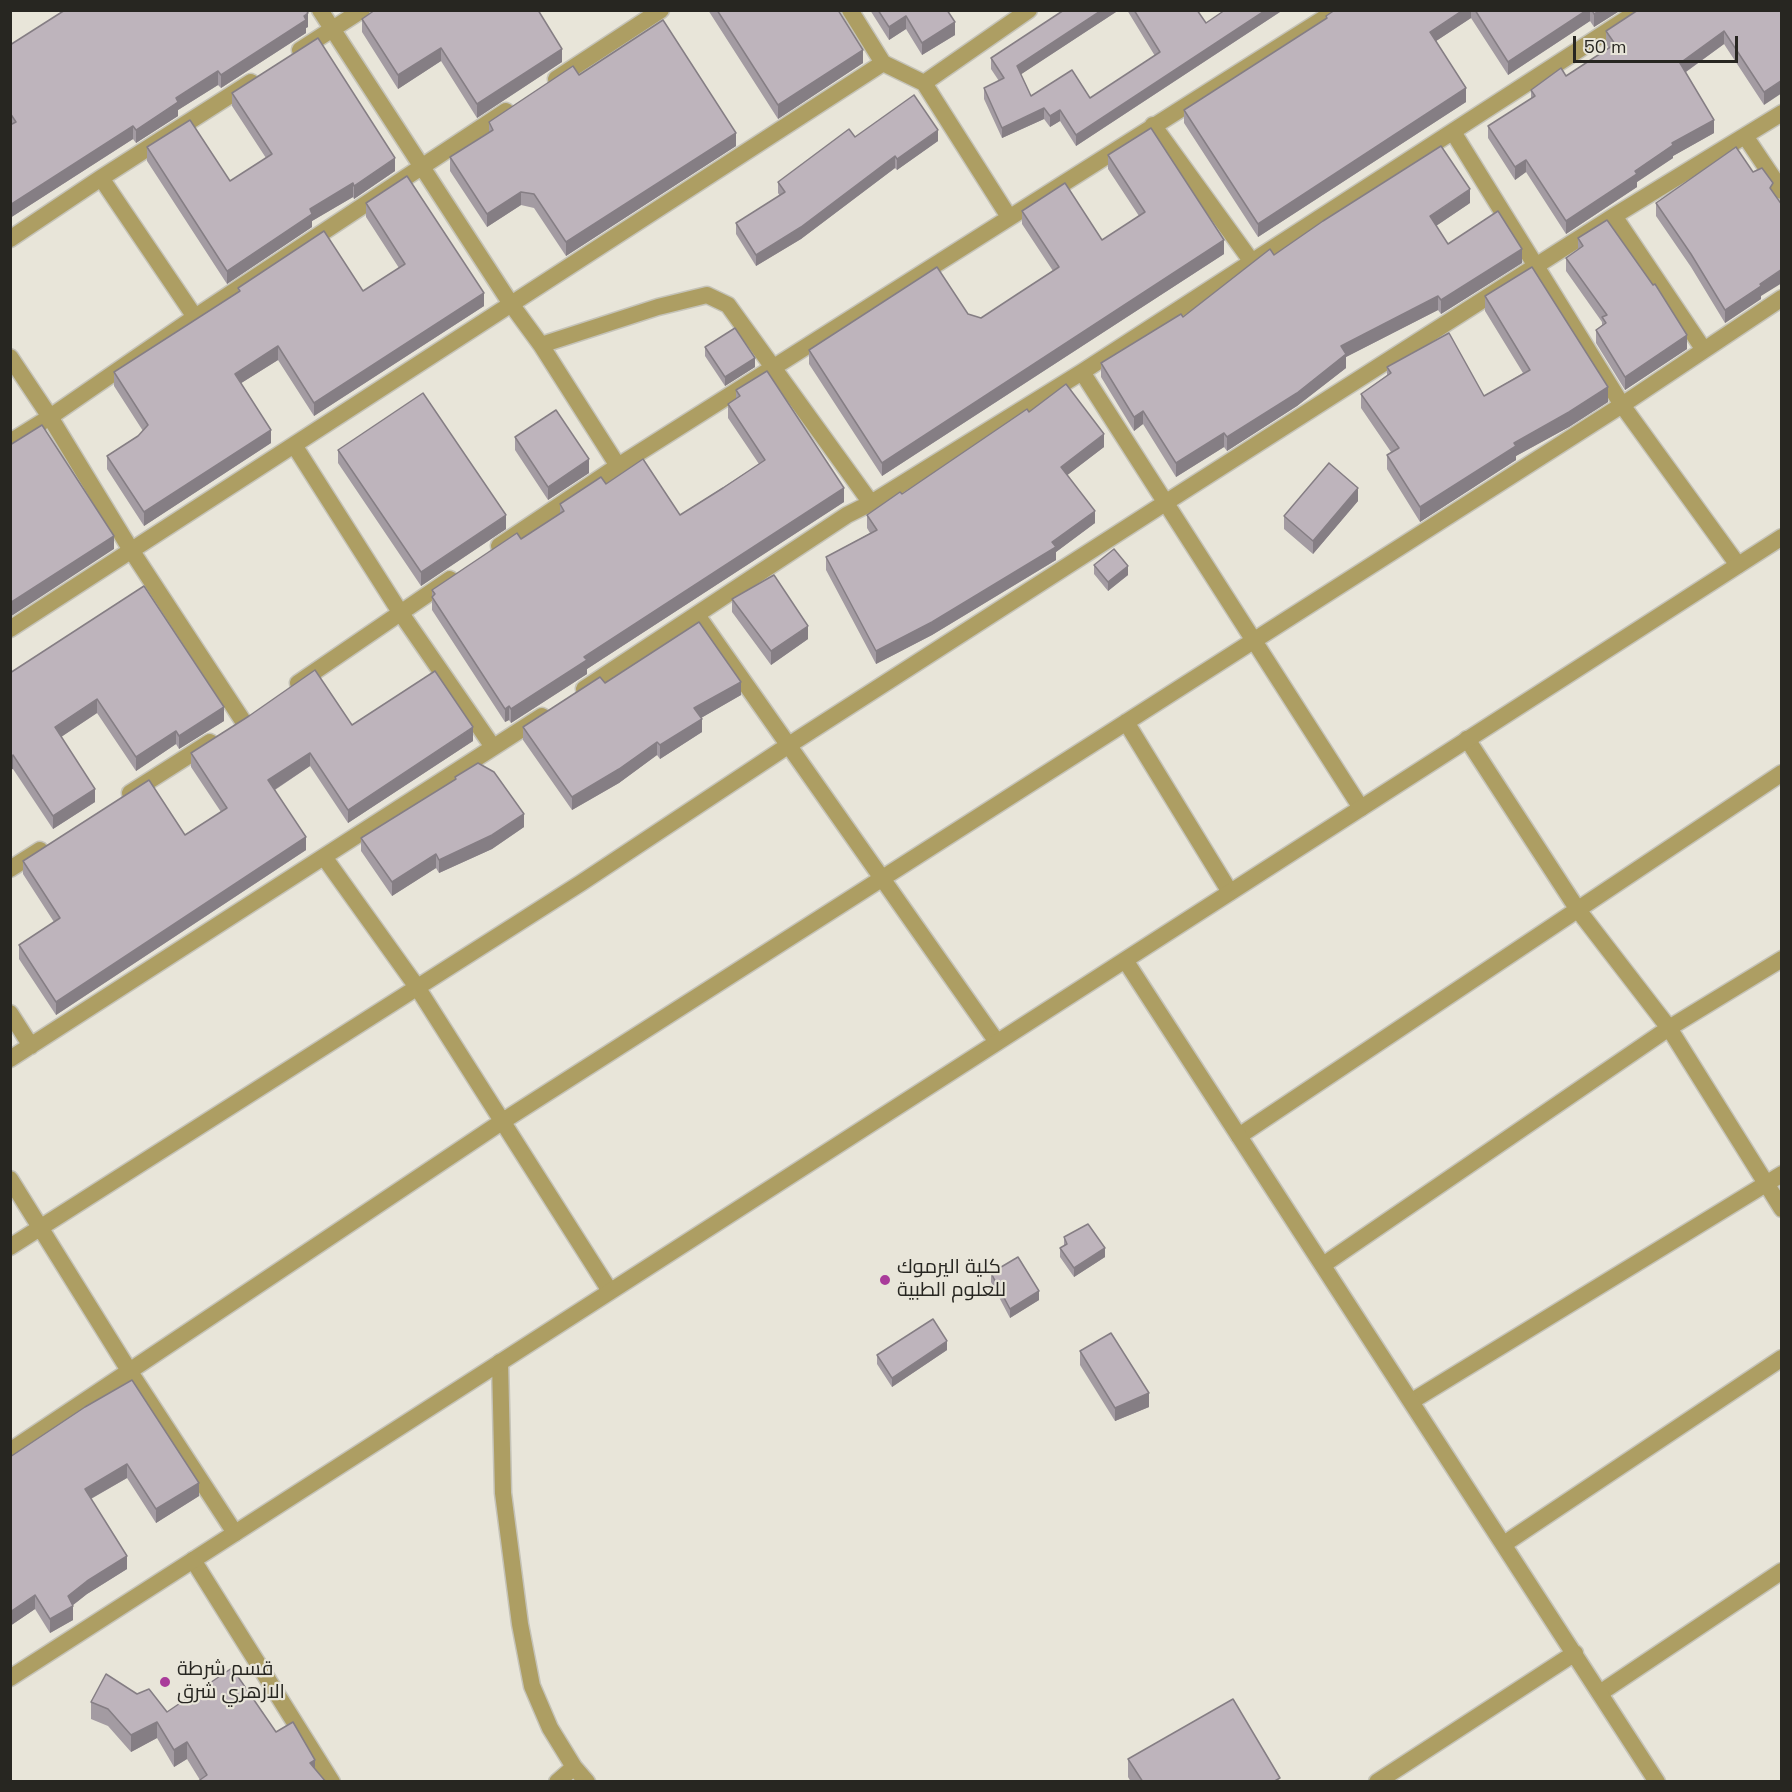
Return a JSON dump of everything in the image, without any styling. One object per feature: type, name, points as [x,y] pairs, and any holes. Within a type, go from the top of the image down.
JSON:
[{"type":"street","points":[[320,10],[618,466]]},
{"type":"street","points":[[282,62],[362,10]]},
{"type":"street","points":[[541,89],[661,10]]},
{"type":"street","points":[[850,10],[883,63],[924,84],[1009,217]]},
{"type":"street","points":[[924,84],[1029,10]]},
{"type":"street","points":[[489,553],[618,466],[774,366],[1337,10]]},
{"type":"street","points":[[571,697],[847,515],[871,503],[1082,372],[1641,10]]},
{"type":"street","points":[[10,629],[883,63]]},
{"type":"street","points":[[10,239],[100,178],[262,75]]},
{"type":"street","points":[[10,442],[521,102]]},
{"type":"street","points":[[10,1247],[581,883],[789,745],[1614,216],[1782,113]]},
{"type":"street","points":[[1153,125],[1252,262]]},
{"type":"street","points":[[1453,132],[1622,405],[1738,565]]},
{"type":"street","points":[[1745,136],[1782,191]]},
{"type":"street","points":[[100,178],[195,317]]},
{"type":"street","points":[[1614,216],[1704,350]]},
{"type":"street","points":[[541,345],[658,307],[707,295],[728,305],[871,503]]},
{"type":"street","points":[[10,1451],[503,1121],[1622,405],[1782,298]]},
{"type":"street","points":[[10,357],[50,417],[238,724],[112,805]]},
{"type":"street","points":[[1082,372],[1361,808]]},
{"type":"street","points":[[294,445],[400,612],[494,747]]},
{"type":"street","points":[[10,1678],[1782,537]]},
{"type":"street","points":[[282,694],[459,573]]},
{"type":"street","points":[[697,615],[997,1042]]},
{"type":"street","points":[[10,1059],[552,709]]},
{"type":"street","points":[[1126,722],[1230,892]]},
{"type":"street","points":[[1467,739],[1578,910],[1669,1028],[1782,1209]]},
{"type":"street","points":[[1239,1136],[1782,773]]},
{"type":"street","points":[[10,869],[51,843]]},
{"type":"street","points":[[324,857],[417,987],[610,1292]]},
{"type":"street","points":[[1323,1265],[1669,1028],[1782,959]]},
{"type":"street","points":[[1125,960],[1657,1782]]},
{"type":"street","points":[[10,1012],[31,1046]]},
{"type":"street","points":[[1412,1401],[1782,1174]]},
{"type":"street","points":[[10,1179],[130,1372],[235,1533]]},
{"type":"street","points":[[1504,1544],[1782,1358]]},
{"type":"street","points":[[500,1362],[503,1493],[520,1624],[532,1686],[550,1728],[574,1767],[587,1782]]},
{"type":"street","points":[[193,1560],[332,1782]]},
{"type":"street","points":[[1600,1693],[1782,1571]]},
{"type":"street","points":[[1377,1782],[1575,1653]]},
{"type":"street","points":[[557,1782],[574,1767]]},
{"type":"building","points":[[65,10],[306,10],[308,13],[304,16],[306,20],[221,75],[218,71],[176,98],[178,102],[136,130],[133,126],[10,205],[10,125],[16,122],[10,113],[10,45]]},
{"type":"building","points":[[375,10],[538,10],[562,49],[477,104],[441,48],[398,75],[362,19]]},
{"type":"building","points":[[717,10],[838,10],[863,50],[778,105]]},
{"type":"building","points":[[878,10],[947,10],[955,22],[922,43],[906,16],[889,27]]},
{"type":"building","points":[[1064,10],[1102,10],[1017,66],[1031,96],[1072,70],[1090,98],[1160,52],[1134,10],[1197,10],[1206,23],[1225,10],[1266,10],[1076,135],[1060,110],[1050,116],[1044,108],[1002,128],[984,88],[1004,78],[991,58]]},
{"type":"building","points":[[1335,10],[1463,10],[1430,32],[1466,88],[1258,224],[1184,110],[1327,18],[1326,16]]},
{"type":"building","points":[[1475,10],[1587,10],[1508,62]]},
{"type":"building","points":[[1638,10],[1782,10],[1782,80],[1764,92],[1724,31],[1680,63],[1714,120],[1672,143],[1673,145],[1635,171],[1637,174],[1566,221],[1526,160],[1515,167],[1488,126],[1535,96],[1531,90],[1561,68],[1566,76],[1615,44],[1606,31]]},
{"type":"building","points":[[663,20],[736,133],[566,242],[534,194],[521,192],[487,214],[450,157],[493,130],[489,122],[573,66],[579,75]]},
{"type":"building","points":[[318,38],[395,158],[354,186],[353,183],[310,209],[312,214],[227,271],[147,147],[190,120],[230,181],[272,154],[232,93]]},
{"type":"building","points":[[914,95],[938,130],[897,159],[895,156],[801,227],[756,255],[736,223],[785,192],[778,182],[849,129],[855,137]]},
{"type":"building","points":[[1151,128],[1224,240],[882,463],[809,350],[937,267],[968,314],[981,318],[1059,267],[1022,211],[1065,183],[1102,240],[1145,212],[1108,155]]},
{"type":"building","points":[[1441,146],[1470,189],[1430,216],[1448,244],[1498,211],[1522,249],[1441,300],[1438,296],[1341,346],[1346,354],[1297,393],[1227,437],[1224,433],[1176,463],[1143,411],[1134,417],[1101,363],[1181,314],[1183,317],[1270,249],[1274,255]]},
{"type":"building","points":[[1736,147],[1753,172],[1762,168],[1773,183],[1770,188],[1782,205],[1782,269],[1725,310],[1656,203]]},
{"type":"building","points":[[407,176],[484,293],[314,403],[278,346],[235,374],[271,430],[144,512],[107,456],[138,436],[148,425],[114,372],[240,291],[238,288],[324,231],[363,291],[405,264],[366,203]]},
{"type":"building","points":[[1607,220],[1653,285],[1655,284],[1687,335],[1625,377],[1596,330],[1606,323],[1602,317],[1607,315],[1566,258],[1583,246],[1578,238]]},
{"type":"building","points":[[1532,267],[1608,387],[1514,443],[1516,446],[1420,507],[1387,455],[1399,448],[1361,394],[1391,373],[1387,367],[1449,333],[1484,396],[1530,370],[1485,296]]},
{"type":"building","points":[[735,328],[755,358],[725,377],[705,347]]},
{"type":"building","points":[[767,371],[844,488],[584,657],[587,660],[511,709],[509,706],[505,709],[432,597],[435,594],[432,590],[517,533],[521,539],[564,511],[560,504],[601,477],[606,484],[643,459],[680,515],[723,488],[765,460],[728,404],[740,396],[736,390]]},
{"type":"building","points":[[1066,384],[1104,434],[1061,467],[1095,511],[1052,542],[1056,547],[932,622],[876,651],[826,557],[877,530],[867,515],[900,492],[902,494],[1027,409],[1029,412]]},
{"type":"building","points":[[423,393],[506,515],[421,572],[338,450]]},
{"type":"building","points":[[556,410],[589,459],[548,487],[515,437]]},
{"type":"building","points":[[42,425],[114,536],[10,603],[10,445]]},
{"type":"building","points":[[1329,463],[1358,488],[1313,541],[1284,516]]},
{"type":"building","points":[[1114,549],[1128,566],[1108,582],[1094,565]]},
{"type":"building","points":[[774,575],[808,626],[771,651],[732,599]]},
{"type":"building","points":[[144,586],[224,707],[179,736],[176,731],[136,757],[97,699],[55,727],[95,789],[53,816],[13,755],[10,757],[10,673]]},
{"type":"building","points":[[699,622],[741,682],[694,708],[702,719],[660,745],[657,742],[619,769],[572,797],[523,727],[600,677],[605,683]]},
{"type":"building","points":[[315,670],[352,725],[435,671],[473,727],[348,810],[310,753],[268,780],[306,837],[56,1002],[19,945],[60,918],[23,861],[149,780],[185,835],[227,808],[191,753]]},
{"type":"building","points":[[478,763],[494,772],[524,814],[492,835],[439,860],[436,854],[392,882],[361,838]]},
{"type":"building","points":[[1088,1224],[1105,1248],[1074,1268],[1060,1248],[1067,1244],[1064,1237]]},
{"type":"building","points":[[1018,1257],[1039,1291],[1010,1309],[991,1273]]},
{"type":"building","points":[[933,1319],[947,1341],[892,1378],[877,1355]]},
{"type":"building","points":[[1111,1333],[1149,1393],[1115,1408],[1080,1351]]},
{"type":"building","points":[[132,1380],[199,1483],[156,1509],[127,1464],[85,1489],[127,1556],[68,1596],[73,1606],[50,1619],[35,1595],[10,1612],[10,1457],[85,1407]]},
{"type":"building","points":[[232,1668],[276,1732],[293,1722],[315,1760],[310,1763],[326,1782],[197,1782],[207,1775],[187,1742],[174,1750],[157,1722],[131,1735],[108,1709],[91,1702],[106,1674],[137,1694],[149,1689],[167,1712]]},
{"type":"building","points":[[1233,1699],[1280,1778],[1273,1782],[1143,1782],[1128,1759]]},
{"type":"place","name":"كلية اليرموك للعلوم الطبية","points":[[885,1280]]},
{"type":"place","name":"قسم شرطة الازهري شرق","points":[[165,1682]]}]
